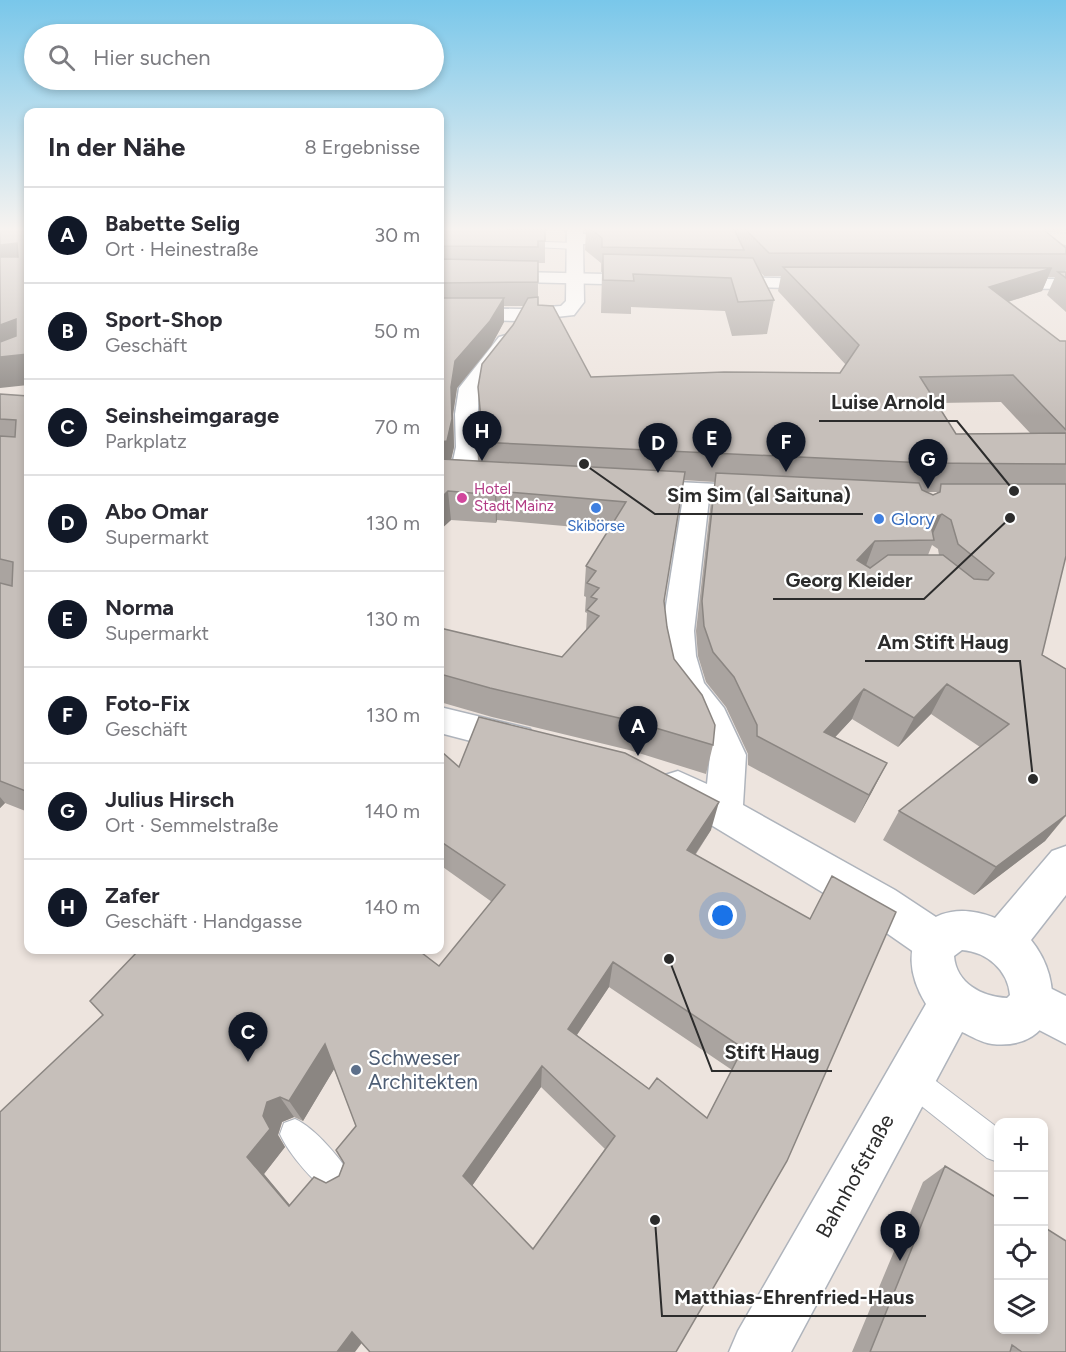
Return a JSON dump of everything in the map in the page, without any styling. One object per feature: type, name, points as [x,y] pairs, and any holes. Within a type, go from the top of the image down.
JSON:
[{"type":"street","points":[[444,314],[520,315],[567,312],[575,302],[576,290]]},
{"type":"street","points":[[462,479],[468,447],[466,414],[470,388],[502,349],[520,315]]},
{"type":"street","points":[[615,487],[780,495]]},
{"type":"street","points":[[697,492],[678,631],[679,648],[688,687],[712,717],[728,754],[724,811]]},
{"type":"street","points":[[444,721],[553,748]]},
{"type":"street","points":[[647,774],[676,785],[724,811],[880,904],[936,942]]},
{"type":"street","points":[[1002,942],[1066,864]]},
{"type":"street","points":[[972,930],[1002,942],[1027,971],[1033,987],[1049,1012],[1026,1013],[1015,1020],[1001,1022],[968,1013],[942,990],[931,964],[936,942],[945,934],[972,930]]},
{"type":"street","name":"Bahnhofstraße","points":[[759,1352],[953,1002]]},
{"type":"lane","points":[[910,1079],[994,1143]]},
{"type":"lane","points":[[295,1134],[337,1181]]},
{"type":"building","points":[[0,290],[24,290],[24,354],[0,357],[0,342],[16,336],[16,319],[0,325]]},
{"type":"building","points":[[735,290],[769,290],[774,300],[738,302]]},
{"type":"building","points":[[806,290],[993,290],[1060,341],[1066,341],[1066,430],[1013,375],[920,377],[956,434],[1066,433],[1066,464],[926,463],[477,442],[481,419],[478,387],[482,364],[513,325],[528,298],[538,297],[538,305],[553,306],[591,377],[724,372],[840,373],[859,345]]},
{"type":"building","points":[[444,298],[504,298],[490,321],[455,361],[451,387],[452,419],[447,441],[444,441]]},
{"type":"building","points":[[0,394],[24,396],[24,790],[0,781],[0,583],[12,586],[13,562],[0,559],[0,436],[15,437],[16,420],[0,419]]},
{"type":"building","points":[[444,459],[685,472],[664,601],[674,659],[702,695],[715,725],[713,745],[632,721],[444,675],[444,629],[562,657],[599,616],[587,610],[597,599],[591,597],[599,588],[587,583],[596,571],[586,566],[626,502],[496,491],[495,495],[448,491],[444,495]]},
{"type":"building","points":[[716,473],[919,483],[922,490],[933,495],[940,492],[941,484],[1066,484],[1066,556],[1042,655],[1066,669],[1066,815],[996,867],[899,811],[1009,724],[947,684],[914,718],[864,689],[824,732],[887,763],[869,795],[757,736],[757,725],[734,677],[713,652],[704,626],[702,601]],"holes":[[[942,514],[951,520],[958,544],[994,573],[988,580],[974,579],[943,555],[888,555],[870,568],[857,560],[875,541],[934,540],[930,520]]]},
{"type":"building","points":[[479,717],[625,753],[719,802],[687,850],[810,919],[832,876],[896,912],[787,1161],[676,1352],[370,1352],[352,1332],[337,1352],[0,1352],[0,1112],[103,1015],[90,1001],[135,954],[423,954],[439,966],[505,885],[444,844],[444,754],[459,767]],"holes":[[[613,962],[743,1048],[707,1118],[657,1078],[649,1089],[568,1029]],[[325,1044],[356,1126],[336,1150],[344,1163],[339,1176],[326,1183],[314,1177],[289,1206],[247,1157],[270,1129],[263,1116],[267,1102],[280,1097],[289,1101]],[[542,1066],[615,1136],[533,1249],[463,1176]]]},
{"type":"building","points":[[945,1166],[994,1196],[994,1334],[1048,1334],[1048,1230],[1066,1241],[1066,1352],[1022,1352],[1012,1345],[1010,1352],[870,1352]]},
{"type":"place","name":"Zafer","points":[[482,461]]},
{"type":"place","name":"Sim Sim (al Saituna)","points":[[584,464]]},
{"type":"place","name":"Norma","points":[[712,468]]},
{"type":"place","name":"Foto-Fix","points":[[786,472]]},
{"type":"place","name":"Abo Omar","points":[[658,473]]},
{"type":"place","name":"Julius Hirsch","points":[[928,489]]},
{"type":"place","name":"Luise Arnold","points":[[1014,491]]},
{"type":"place","name":"Hotel Stadt Mainz","points":[[462,498]]},
{"type":"place","name":"Skibörse","points":[[596,508]]},
{"type":"place","name":"Georg Kleider","points":[[1010,518]]},
{"type":"place","name":"Glory","points":[[879,519]]},
{"type":"place","name":"Babette Selig","points":[[638,756]]},
{"type":"place","name":"Am Stift Haug","points":[[1033,779]]},
{"type":"place","name":"Stift Haug","points":[[669,959]]},
{"type":"place","name":"Seinsheimgarage","points":[[248,1062]]},
{"type":"place","name":"Schweser Architekten","points":[[356,1070]]},
{"type":"place","name":"Matthias-Ehrenfried-Haus","points":[[655,1220]]},
{"type":"place","name":"Sport-Shop","points":[[900,1261]]}]
